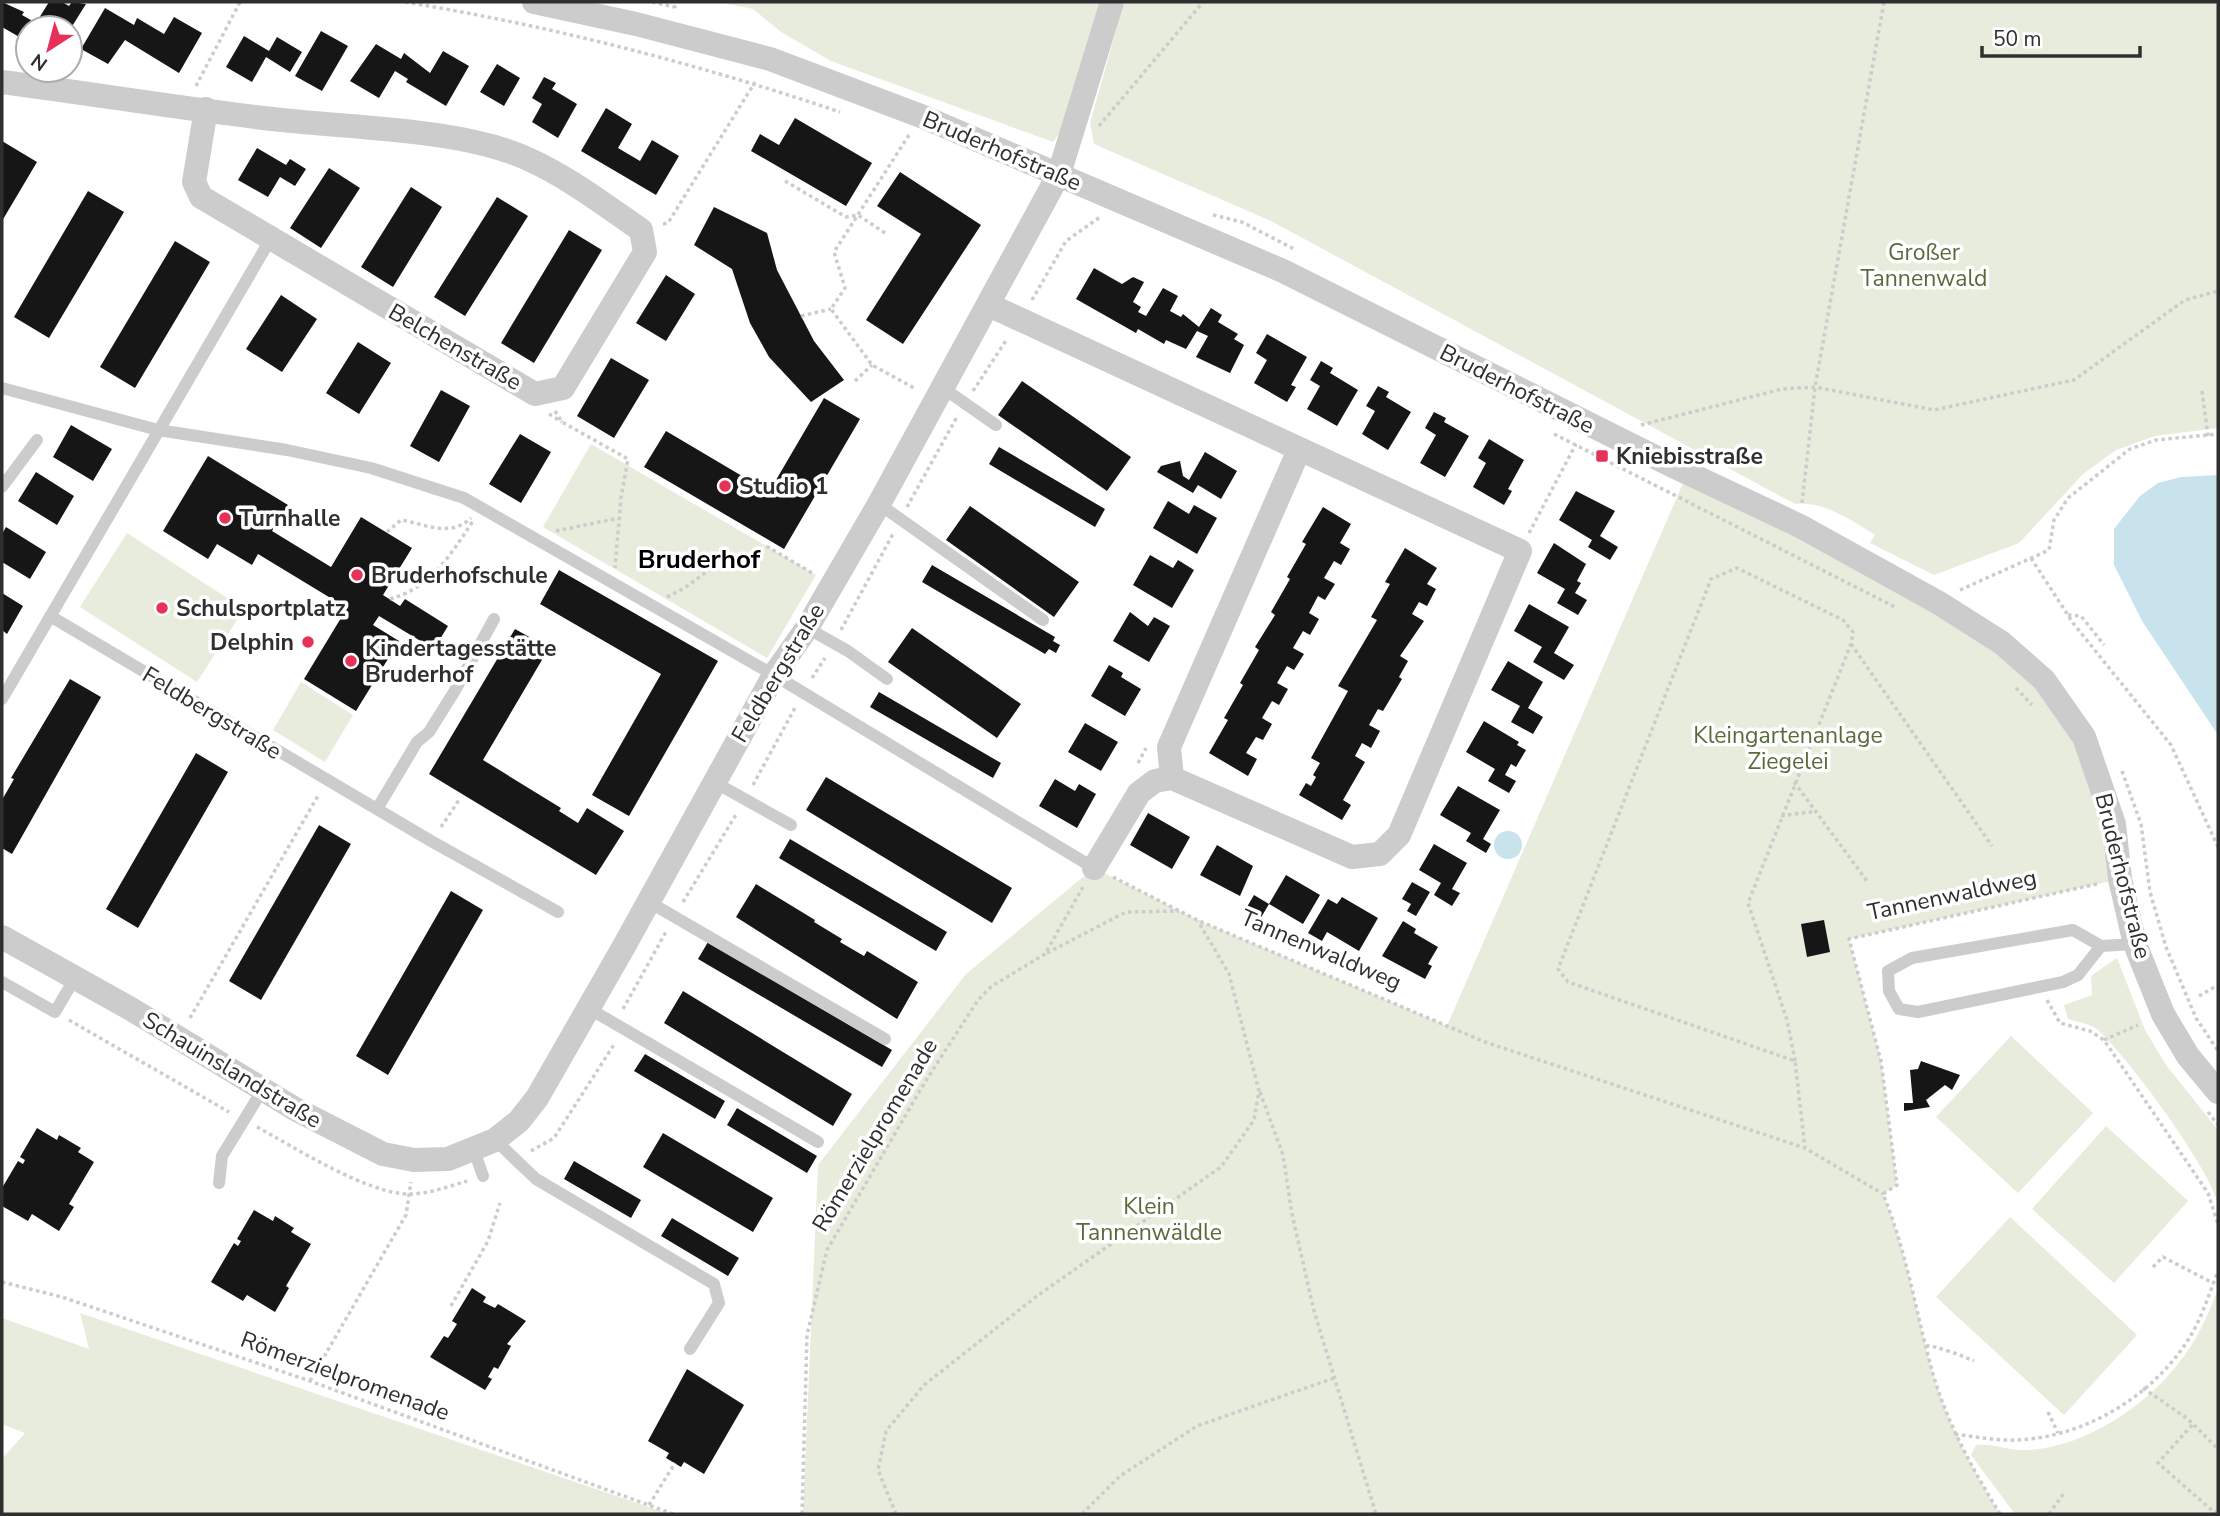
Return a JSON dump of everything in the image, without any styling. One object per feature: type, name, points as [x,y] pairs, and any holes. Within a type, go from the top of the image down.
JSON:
[{"type":"street","name":"Bruderhofstraße","points":[[534,2],[636,24],[770,58],[917,131],[1059,174],[1283,271],[1597,429],[1800,526],[1939,603],[2001,643],[2044,680],[2084,737],[2114,824],[2120,879],[2135,944],[2162,1014],[2211,1099]]},
{"type":"street","name":"Feldbergstraße","points":[[484,1145],[519,1121],[537,1098],[774,675],[807,628],[989,305],[1059,174],[1112,2]]},
{"type":"street","points":[[2,82],[472,141],[528,158],[641,230]]},
{"type":"street","name":"Belchenstraße","points":[[196,108],[194,182],[201,197],[535,394],[564,388],[645,252],[641,230]]},
{"type":"street","points":[[989,305],[1015,331],[1299,450],[1520,551],[1399,835],[1380,854],[1352,857],[1172,778],[1155,781],[1139,793],[1094,868]]},
{"type":"street","points":[[1172,778],[1169,747],[1299,450]]},
{"type":"street","name":"Schauinslandstraße","points":[[2,937],[357,1144],[383,1154],[414,1160],[448,1159],[484,1145]]},
{"type":"lane","points":[[2,699],[270,240]]},
{"type":"lane","points":[[2,388],[158,430],[287,450],[371,468],[482,507],[774,675],[1094,868]]},
{"type":"lane","points":[[939,394],[965,404],[996,425]]},
{"type":"lane","points":[[2,487],[37,440]]},
{"type":"lane","points":[[879,504],[1043,620]]},
{"type":"lane","name":"Feldbergstraße","points":[[50,616],[431,841],[558,912]]},
{"type":"lane","points":[[377,809],[417,742],[429,732],[454,692],[494,619]]},
{"type":"lane","points":[[807,628],[887,679]]},
{"type":"lane","points":[[714,782],[791,825]]},
{"type":"lane","points":[[649,902],[885,1039]]},
{"type":"lane","points":[[2101,946],[2078,975],[2045,986],[1918,1012],[1899,1009],[1889,990],[1888,971],[1912,958],[2073,930],[2101,946],[2135,944]]},
{"type":"lane","points":[[2,982],[55,1012],[75,978]]},
{"type":"lane","points":[[588,1008],[818,1142]]},
{"type":"lane","points":[[219,1183],[222,1156],[262,1089]]},
{"type":"lane","points":[[484,1145],[484,1176]]},
{"type":"lane","points":[[484,1145],[536,1179],[714,1284],[719,1303],[690,1349]]},
{"type":"path","points":[[196,108],[240,2]]},
{"type":"path","points":[[405,2],[484,15],[754,83],[844,113]]},
{"type":"path","points":[[1091,136],[1203,2]]},
{"type":"path","points":[[1800,526],[1815,387],[1884,2]]},
{"type":"path","points":[[641,230],[668,223],[770,58]]},
{"type":"path","points":[[900,132],[917,131]]},
{"type":"path","points":[[801,316],[831,309],[845,288],[834,252],[917,131]]},
{"type":"path","points":[[786,181],[846,217],[858,215],[888,235]]},
{"type":"path","points":[[615,1023],[834,643],[965,404],[1015,331],[1066,241],[1100,217],[1090,213]]},
{"type":"path","points":[[1520,551],[1575,446],[1597,429],[1782,389],[1815,387],[1934,410],[2074,380],[2185,300],[2218,291]]},
{"type":"path","points":[[831,309],[872,365],[939,394]]},
{"type":"path","points":[[855,381],[872,365]]},
{"type":"path","points":[[2202,391],[2208,436]]},
{"type":"path","points":[[543,393],[562,422],[628,458],[619,517],[614,584]]},
{"type":"path","points":[[1552,433],[1898,609]]},
{"type":"path","points":[[1939,603],[2049,550],[2054,520],[2068,498],[2119,457],[2156,440],[2218,434]]},
{"type":"path","points":[[387,532],[401,520],[425,527],[461,528],[482,507]]},
{"type":"path","points":[[390,599],[419,589],[437,572],[482,507]]},
{"type":"path","points":[[536,539],[568,526],[619,517]]},
{"type":"path","points":[[650,605],[686,587],[713,567],[768,547],[832,584]]},
{"type":"path","points":[[2031,558],[2068,615],[2171,745],[2218,847]]},
{"type":"path","points":[[1795,1061],[1568,982],[1558,969],[1711,579],[1737,568],[1843,620],[1853,632],[1851,644],[1780,816],[1748,903],[1787,1020],[1795,1061],[1805,1148]]},
{"type":"path","points":[[2068,615],[2081,615],[2104,645]]},
{"type":"path","points":[[1851,644],[1992,846]]},
{"type":"path","points":[[2015,687],[2033,706]]},
{"type":"path","points":[[1133,773],[1152,736]]},
{"type":"path","points":[[179,1038],[327,780]]},
{"type":"path","points":[[1794,782],[1818,811],[1867,881]]},
{"type":"path","points":[[431,841],[459,800]]},
{"type":"path","points":[[1780,816],[1818,811]]},
{"type":"path","name":"Tannenwaldweg","points":[[1094,868],[1197,920],[1485,1042],[1805,1148],[1883,1194],[1897,1185],[1881,1061],[1849,939],[2100,884],[2099,871]]},
{"type":"path","name":"Römerzielpromenade","points":[[802,1514],[807,1335],[827,1250],[925,1082],[978,1000],[992,986],[1045,954],[1094,868]]},
{"type":"path","points":[[1045,954],[1126,912],[1181,911]]},
{"type":"path","points":[[1197,920],[1229,974],[1259,1091],[1283,1155],[1295,1226],[1334,1378],[1376,1514]]},
{"type":"path","points":[[2199,996],[2218,985]]},
{"type":"path","points":[[2045,986],[2048,1003],[2060,1023],[2090,1031],[2104,1040],[2208,1193],[2218,1224]]},
{"type":"path","points":[[2104,1040],[2138,1025]]},
{"type":"path","points":[[896,1514],[878,1470],[886,1431],[924,1385],[1037,1296],[1221,1167],[1254,1121],[1259,1091]]},
{"type":"path","points":[[2211,1099],[2218,1125]]},
{"type":"path","points":[[310,1381],[405,1216],[414,1160]]},
{"type":"path","points":[[1883,1194],[1898,1229],[1926,1346],[1955,1434],[1968,1462],[2000,1514]]},
{"type":"path","points":[[451,1306],[488,1241],[499,1203]]},
{"type":"path","points":[[2153,1267],[2163,1257],[2213,1283]]},
{"type":"path","points":[[1955,1434],[2004,1440],[2059,1433],[2088,1425],[2143,1388],[2172,1362],[2196,1326],[2218,1271]]},
{"type":"path","name":"Römerzielpromenade","points":[[2,1282],[62,1297],[310,1381],[673,1514]]},
{"type":"path","points":[[1926,1346],[1935,1345],[1946,1354],[1961,1354],[1974,1362]]},
{"type":"path","points":[[1082,1514],[1120,1476],[1197,1426],[1334,1378]]},
{"type":"path","points":[[2143,1388],[2218,1448]]},
{"type":"path","points":[[2048,1412],[2059,1433]]},
{"type":"path","points":[[2192,1425],[2158,1463],[2215,1513],[2218,1509]]},
{"type":"path","points":[[649,1506],[675,1464]]},
{"type":"path","points":[[2049,1514],[2064,1493]]},
{"type":"green space","points":[[719,2],[1100,2],[1062,130],[1053,142],[831,61],[781,32],[753,9]]},
{"type":"green space","name":"Großer Tannenwald","points":[[1124,2],[2218,2],[2218,428],[2155,436],[2116,450],[2083,474],[2019,543],[1934,575],[1870,543],[1875,535],[1847,518],[1816,505],[1795,504],[1271,221],[1094,144],[1090,123]]},
{"type":"green space","points":[[591,444],[816,575],[767,658],[543,527]]},
{"type":"green space","name":"Klein Tannenwäldle","points":[[1687,474],[2002,643],[2084,737],[2120,879],[1849,939],[1881,1061],[1897,1185],[1883,1194],[1905,1261],[1939,1393],[1962,1447],[2000,1514],[803,1514],[818,1165],[966,974],[1094,868],[1197,920],[1447,1026]]},
{"type":"green space","name":"Schulsportplatz","points":[[127,533],[244,609],[197,682],[80,607]]},
{"type":"green space","points":[[301,682],[353,715],[325,762],[273,730]]},
{"type":"green space","points":[[2117,958],[2145,1030],[2166,1065],[2218,1130],[2218,1204],[2184,1139],[2112,1044],[2098,1030],[2068,1019],[2064,1005],[2092,995],[2091,976]]},
{"type":"green space","points":[[2011,1036],[2093,1113],[2018,1193],[1936,1117]]},
{"type":"green space","points":[[2106,1126],[2188,1201],[2114,1283],[2032,1209]]},
{"type":"green space","points":[[2010,1217],[2137,1335],[2064,1415],[1936,1297]]},
{"type":"green space","points":[[2218,1289],[2218,1514],[2015,1514],[1971,1455],[1976,1445],[2023,1450],[2045,1448],[2066,1443],[2109,1424],[2147,1396],[2178,1364],[2201,1328]]},
{"type":"green space","points":[[80,1313],[669,1514],[2,1514],[2,1459],[25,1433],[2,1424],[2,1318],[89,1349]]},
{"type":"water","points":[[2218,475],[2218,735],[2142,621],[2114,565],[2114,529],[2140,496],[2158,483],[2181,477]]},
{"type":"water","points":[[1508,831],[1518,835],[1522,845],[1518,855],[1508,859],[1498,855],[1494,845],[1498,835]]},
{"type":"building","points":[[2,2],[24,12],[14,14],[14,34],[2,27]]},
{"type":"building","points":[[49,2],[62,2],[69,6],[72,2],[86,4],[80,14],[42,14]]},
{"type":"building","points":[[105,8],[134,25],[137,18],[164,34],[174,17],[202,33],[179,73],[125,40],[108,64],[84,51],[84,44]]},
{"type":"building","points":[[321,31],[348,46],[322,91],[295,76]]},
{"type":"building","points":[[244,36],[269,51],[277,37],[302,52],[290,72],[266,57],[252,82],[226,67]]},
{"type":"building","points":[[376,44],[401,59],[404,53],[430,73],[443,51],[469,66],[446,106],[406,82],[408,79],[395,71],[379,98],[350,81]]},
{"type":"building","points":[[497,64],[520,78],[504,106],[480,92]]},
{"type":"building","points":[[544,77],[556,83],[552,89],[577,104],[558,138],[532,122],[542,104],[532,98]]},
{"type":"building","points":[[606,108],[632,124],[618,148],[640,161],[652,140],[679,156],[656,195],[581,151]]},
{"type":"building","points":[[795,118],[872,163],[846,206],[751,151],[760,134],[779,145]]},
{"type":"building","points":[[2,141],[37,162],[2,221]]},
{"type":"building","points":[[257,148],[286,165],[290,159],[306,169],[295,186],[280,177],[268,197],[238,180]]},
{"type":"building","points":[[329,168],[360,188],[321,248],[290,228]]},
{"type":"building","points":[[900,172],[981,225],[903,344],[866,320],[921,234],[877,206]]},
{"type":"building","points":[[411,187],[442,207],[393,287],[361,267]]},
{"type":"building","points":[[88,191],[124,212],[49,338],[14,317]]},
{"type":"building","points":[[497,197],[528,216],[465,316],[434,297]]},
{"type":"building","points":[[714,207],[767,233],[777,270],[814,341],[844,380],[811,402],[769,357],[750,323],[732,269],[694,245]]},
{"type":"building","points":[[569,230],[602,250],[534,363],[501,343]]},
{"type":"building","points":[[175,241],[210,262],[135,388],[100,367]]},
{"type":"building","points":[[1094,268],[1122,284],[1133,277],[1144,282],[1133,302],[1141,307],[1138,312],[1146,316],[1163,288],[1178,296],[1170,311],[1181,317],[1183,314],[1199,327],[1211,308],[1222,315],[1218,322],[1238,334],[1234,339],[1244,345],[1230,373],[1196,357],[1208,336],[1197,331],[1186,349],[1166,340],[1164,344],[1138,329],[1136,333],[1076,299]]},
{"type":"building","points":[[666,275],[695,294],[666,341],[636,323]]},
{"type":"building","points":[[281,295],[317,319],[282,372],[246,349]]},
{"type":"building","points":[[1267,334],[1307,357],[1291,385],[1296,387],[1287,402],[1254,383],[1267,360],[1256,353]]},
{"type":"building","points":[[358,342],[391,363],[359,414],[326,393]]},
{"type":"building","points":[[611,358],[649,380],[614,438],[577,416]]},
{"type":"building","points":[[1321,361],[1333,368],[1330,373],[1358,390],[1337,426],[1307,409],[1320,386],[1310,380]]},
{"type":"building","points":[[1022,381],[1131,457],[1107,491],[998,415]]},
{"type":"building","points":[[1378,386],[1389,392],[1386,397],[1411,412],[1388,450],[1362,434],[1375,411],[1366,406]]},
{"type":"building","points":[[441,390],[470,406],[439,462],[410,446]]},
{"type":"building","points":[[824,398],[860,419],[784,549],[644,467],[666,431],[769,492]]},
{"type":"building","points":[[1434,412],[1446,418],[1444,422],[1469,436],[1445,477],[1420,463],[1436,435],[1425,428]]},
{"type":"building","points":[[71,425],[112,449],[93,481],[53,457]]},
{"type":"building","points":[[520,434],[551,452],[521,503],[489,484]]},
{"type":"building","points":[[1489,439],[1524,460],[1508,489],[1512,491],[1504,505],[1473,487],[1486,463],[1478,458]]},
{"type":"building","points":[[999,447],[1105,509],[1095,527],[989,464]]},
{"type":"building","points":[[1205,452],[1237,471],[1221,499],[1198,485],[1193,493],[1157,472],[1161,466],[1180,461],[1183,476],[1189,480]]},
{"type":"building","points":[[208,456],[288,505],[272,531],[331,567],[361,517],[412,548],[383,595],[400,606],[405,599],[448,626],[434,649],[379,616],[373,625],[399,641],[356,711],[304,679],[347,608],[258,554],[252,565],[217,544],[208,559],[163,531]]},
{"type":"building","points":[[36,472],[74,496],[57,525],[18,501]]},
{"type":"building","points":[[1576,491],[1615,511],[1600,536],[1618,547],[1610,560],[1588,547],[1592,540],[1559,520]]},
{"type":"building","points":[[1168,501],[1189,514],[1194,505],[1217,518],[1197,554],[1153,528]]},
{"type":"building","points":[[970,506],[1079,582],[1054,617],[946,540]]},
{"type":"building","points":[[1323,507],[1351,524],[1340,543],[1350,549],[1341,565],[1334,561],[1324,578],[1335,584],[1325,600],[1318,596],[1309,613],[1319,619],[1310,635],[1303,631],[1293,648],[1304,654],[1294,670],[1287,666],[1277,683],[1288,689],[1279,705],[1272,701],[1262,718],[1272,724],[1263,740],[1256,737],[1246,753],[1257,759],[1248,776],[1209,753],[1228,720],[1224,718],[1243,685],[1240,683],[1259,650],[1255,647],[1275,615],[1271,612],[1306,544],[1302,542]]},
{"type":"building","points":[[6,527],[46,552],[30,579],[2,562],[2,534]]},
{"type":"building","points":[[1554,543],[1586,564],[1577,581],[1581,583],[1575,593],[1587,600],[1578,615],[1557,603],[1565,589],[1537,573]]},
{"type":"building","points":[[1405,548],[1437,568],[1427,584],[1436,589],[1427,606],[1419,602],[1412,614],[1424,621],[1400,656],[1408,661],[1399,677],[1402,679],[1383,711],[1378,709],[1369,725],[1380,731],[1371,748],[1362,743],[1355,756],[1365,762],[1343,800],[1351,805],[1342,820],[1299,795],[1306,783],[1311,786],[1316,777],[1313,775],[1320,763],[1311,758],[1348,691],[1338,686],[1377,620],[1371,617],[1390,584],[1385,582]]},
{"type":"building","points":[[1150,555],[1173,568],[1178,560],[1194,570],[1172,608],[1133,585]]},
{"type":"building","points":[[932,565],[1055,637],[1053,641],[1060,645],[1056,653],[1049,649],[1045,654],[922,582]]},
{"type":"building","points":[[559,570],[718,661],[629,816],[592,795],[661,674],[540,604]]},
{"type":"building","points":[[2,593],[23,606],[7,634],[2,630]]},
{"type":"building","points":[[1529,604],[1569,627],[1554,653],[1574,665],[1564,680],[1533,662],[1542,647],[1514,631]]},
{"type":"building","points":[[1130,612],[1148,626],[1154,617],[1170,626],[1149,662],[1113,641]]},
{"type":"building","points":[[912,628],[1021,704],[997,738],[888,662]]},
{"type":"building","points":[[515,629],[549,648],[483,760],[561,808],[559,811],[578,823],[587,808],[624,831],[596,875],[429,774]]},
{"type":"building","points":[[1508,661],[1543,682],[1528,708],[1543,717],[1533,734],[1511,722],[1520,706],[1491,690]]},
{"type":"building","points":[[1109,665],[1123,673],[1121,677],[1141,689],[1125,716],[1091,696]]},
{"type":"building","points":[[70,679],[101,697],[12,854],[2,848],[2,800],[14,779],[11,778]]},
{"type":"building","points":[[879,692],[1001,763],[993,778],[870,707]]},
{"type":"building","points":[[1484,721],[1519,742],[1517,745],[1526,750],[1516,767],[1511,764],[1505,775],[1516,781],[1509,793],[1488,781],[1495,769],[1466,752]]},
{"type":"building","points":[[1085,723],[1118,742],[1101,771],[1068,752]]},
{"type":"building","points":[[196,753],[228,772],[138,928],[106,909]]},
{"type":"building","points":[[826,777],[1012,888],[992,923],[806,810]]},
{"type":"building","points":[[1055,779],[1075,791],[1079,784],[1096,794],[1077,828],[1039,806]]},
{"type":"building","points":[[1458,786],[1500,810],[1483,839],[1491,844],[1486,853],[1466,841],[1471,833],[1440,815]]},
{"type":"building","points":[[1148,813],[1190,837],[1172,869],[1130,845]]},
{"type":"building","points":[[319,825],[351,844],[261,1000],[229,981]]},
{"type":"building","points":[[790,839],[947,932],[936,951],[779,858]]},
{"type":"building","points":[[1434,844],[1467,863],[1452,889],[1460,893],[1452,906],[1434,895],[1441,883],[1419,870]]},
{"type":"building","points":[[1217,845],[1253,866],[1240,896],[1200,875]]},
{"type":"building","points":[[1286,875],[1320,895],[1303,924],[1269,904]]},
{"type":"building","points":[[1412,882],[1430,892],[1416,916],[1407,911],[1411,904],[1402,899]]},
{"type":"building","points":[[756,884],[815,920],[814,922],[842,939],[840,942],[864,956],[867,951],[918,982],[897,1019],[736,917]]},
{"type":"building","points":[[451,891],[483,910],[388,1075],[356,1056]]},
{"type":"building","points":[[1254,895],[1269,904],[1259,921],[1244,912]]},
{"type":"building","points":[[1342,897],[1378,918],[1359,951],[1327,932],[1322,941],[1308,933],[1328,899],[1337,904]]},
{"type":"building","points":[[1824,920],[1830,952],[1807,957],[1801,924]]},
{"type":"building","points":[[1403,921],[1416,929],[1414,933],[1438,947],[1428,964],[1432,966],[1425,979],[1382,956]]},
{"type":"building","points":[[708,942],[892,1050],[882,1067],[698,959]]},
{"type":"building","points":[[683,991],[852,1094],[833,1126],[664,1023]]},
{"type":"building","points":[[645,1054],[725,1101],[715,1119],[634,1071]]},
{"type":"building","points":[[1921,1061],[1960,1075],[1952,1090],[1945,1085],[1926,1100],[1930,1107],[1904,1111],[1904,1103],[1913,1103],[1910,1070],[1918,1069]]},
{"type":"building","points":[[737,1108],[817,1156],[807,1173],[727,1125]]},
{"type":"building","points":[[37,1128],[57,1140],[59,1135],[81,1148],[78,1152],[94,1162],[69,1204],[74,1207],[59,1231],[32,1214],[28,1221],[2,1206],[2,1188],[18,1161],[23,1164],[25,1160],[20,1157]]},
{"type":"building","points":[[663,1133],[773,1198],[753,1232],[643,1167]]},
{"type":"building","points":[[574,1161],[641,1200],[631,1218],[564,1179]]},
{"type":"building","points":[[254,1210],[273,1221],[275,1216],[294,1228],[291,1232],[311,1244],[286,1286],[289,1288],[275,1312],[247,1295],[243,1301],[211,1282],[234,1243],[238,1246],[241,1241],[237,1239]]},
{"type":"building","points":[[672,1218],[739,1258],[728,1276],[661,1236]]},
{"type":"building","points":[[472,1288],[486,1297],[483,1302],[495,1308],[498,1304],[526,1321],[507,1344],[511,1346],[498,1369],[494,1367],[488,1377],[492,1379],[485,1390],[430,1357],[444,1336],[448,1338],[457,1324],[452,1321]]},
{"type":"building","points":[[687,1369],[744,1405],[704,1474],[684,1462],[681,1467],[666,1458],[669,1453],[648,1441]]},
{"type":"place","name":"Kniebisstraße","points":[[1602,456]]},
{"type":"place","name":"Studio 1","points":[[725,486]]},
{"type":"place","name":"Turnhalle","points":[[225,518]]},
{"type":"place","name":"Bruderhofschule","points":[[357,575]]},
{"type":"place","name":"Schulsportplatz","points":[[162,608]]},
{"type":"place","name":"Delphin","points":[[308,642]]},
{"type":"place","name":"Kindertagesstätte Bruderhof","points":[[351,661]]},
{"type":"district","name":"Bruderhof","points":[[699,559]]},
{"type":"park label","name":"Kleingartenanlage Ziegelei","points":[[1788,748]]}]
